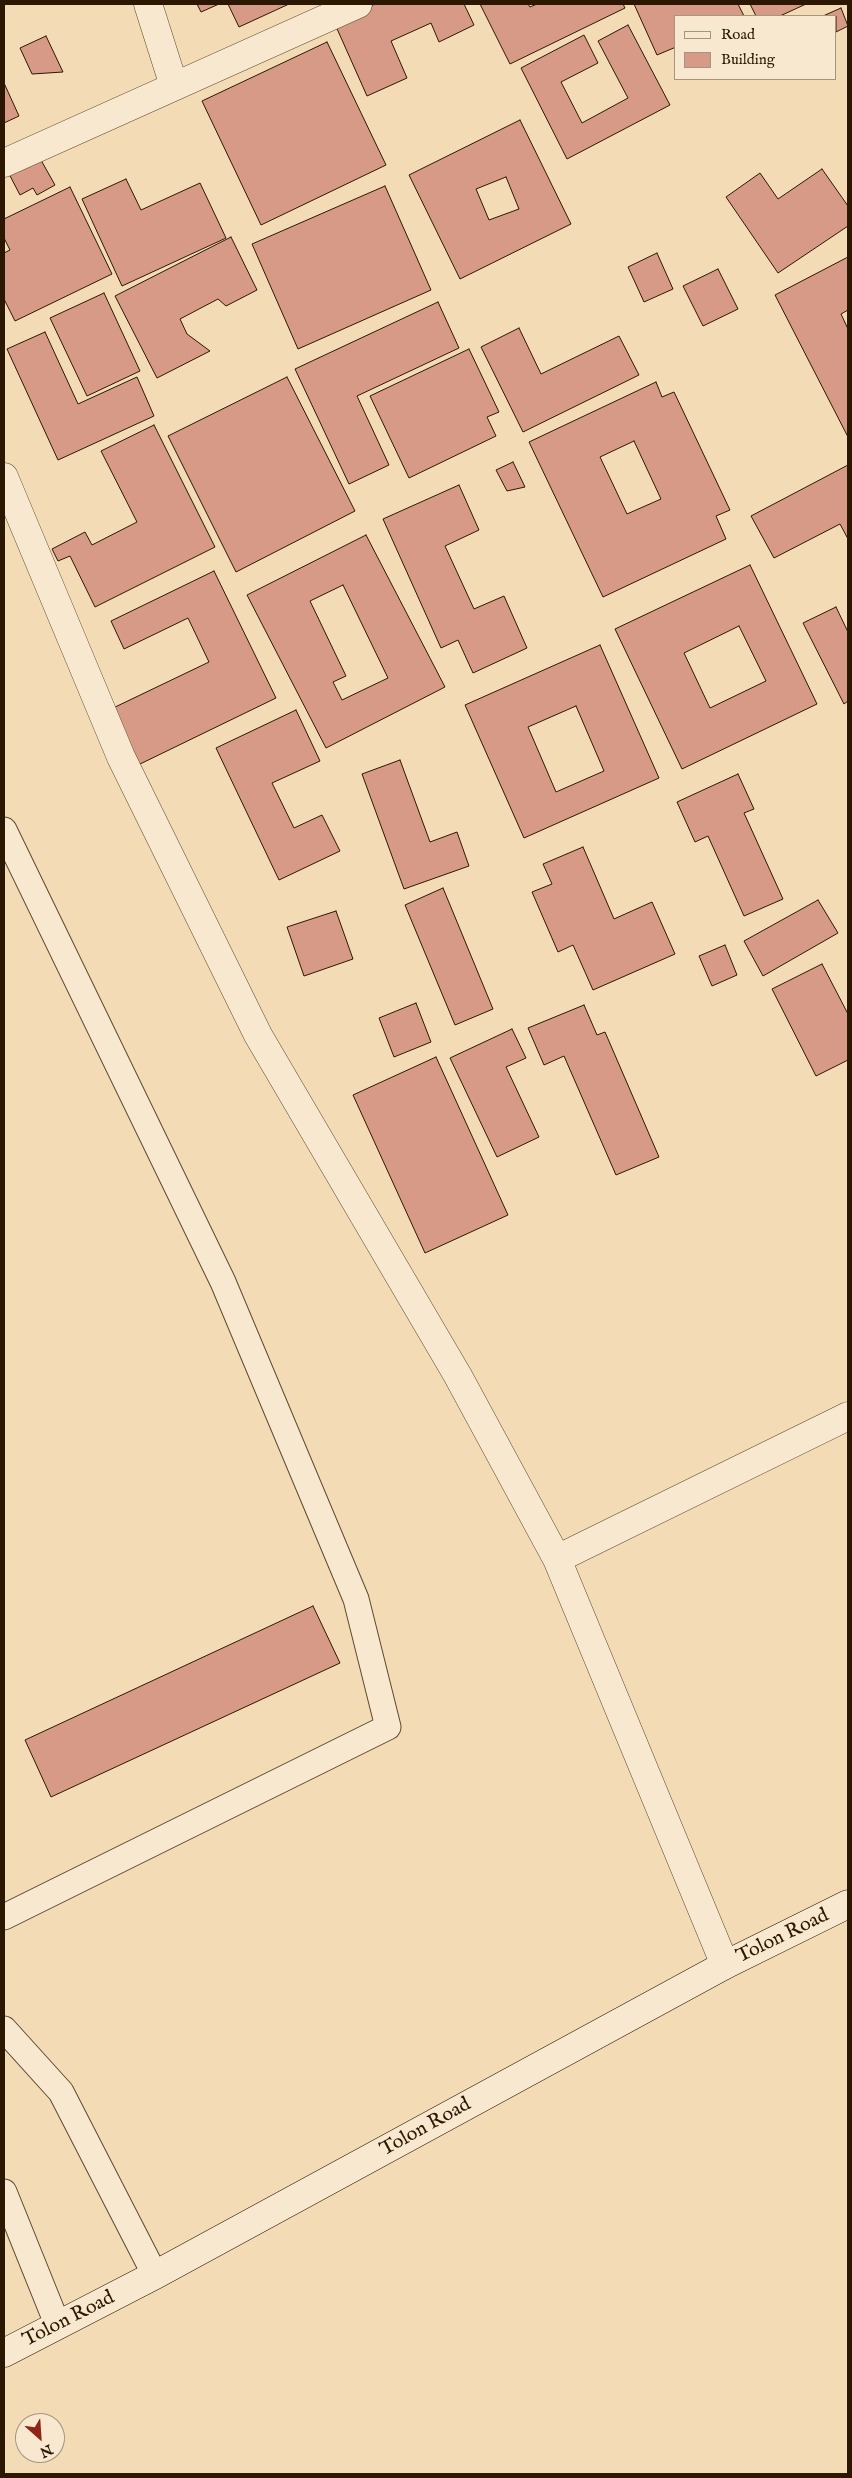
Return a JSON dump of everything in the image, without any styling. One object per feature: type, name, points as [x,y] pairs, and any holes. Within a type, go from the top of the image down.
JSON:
[{"type":"street","points":[[148,4],[174,86]]},
{"type":"street","points":[[4,162],[358,4]]},
{"type":"street","points":[[4,477],[121,757],[258,1035],[458,1376],[557,1559],[725,1965]]},
{"type":"street","points":[[557,1559],[848,1416]]},
{"type":"street","name":"Tolon Road","points":[[4,2353],[155,2276],[725,1965],[848,1904]]},
{"type":"lane","points":[[4,830],[223,1282],[356,1598],[388,1727],[4,1917]]},
{"type":"lane","points":[[4,2029],[61,2092],[155,2276]]},
{"type":"lane","points":[[4,2192],[58,2326]]},
{"type":"building","points":[[197,4],[219,4],[201,12]]},
{"type":"building","points":[[228,4],[289,4],[239,27]]},
{"type":"building","points":[[375,4],[464,4],[474,25],[439,42],[431,23],[391,41],[407,78],[367,96],[334,22]]},
{"type":"building","points":[[480,4],[528,4],[530,7],[537,4],[623,4],[625,8],[510,64]]},
{"type":"building","points":[[634,4],[738,4],[744,15],[674,15],[674,48],[657,55]]},
{"type":"building","points":[[750,4],[806,4],[782,15],[756,15]]},
{"type":"building","points":[[841,8],[848,26],[837,32],[837,15],[825,15]]},
{"type":"building","points":[[628,25],[670,105],[567,159],[521,68],[584,35],[598,63],[561,82],[582,123],[628,98],[598,41]]},
{"type":"building","points":[[46,36],[63,72],[32,74],[20,48]]},
{"type":"building","points":[[327,42],[386,165],[261,225],[202,101]]},
{"type":"building","points":[[4,83],[19,116],[4,123]]},
{"type":"building","points":[[520,120],[571,224],[460,279],[409,175]],"holes":[[[506,177],[519,209],[489,220],[476,189]]]},
{"type":"building","points":[[37,153],[55,185],[37,195],[33,188],[20,195],[7,170]]},
{"type":"building","points":[[822,169],[848,206],[848,226],[778,273],[726,197],[760,173],[778,199]]},
{"type":"building","points":[[126,179],[141,210],[200,183],[226,238],[122,286],[82,199]]},
{"type":"building","points":[[385,186],[431,290],[298,349],[252,244]]},
{"type":"building","points":[[70,187],[112,274],[15,321],[4,299],[4,253],[10,250],[4,238],[4,219]]},
{"type":"building","points":[[231,237],[257,290],[226,306],[218,299],[180,319],[187,334],[210,351],[157,378],[115,296]]},
{"type":"building","points":[[657,253],[673,289],[644,302],[628,267]]},
{"type":"building","points":[[848,257],[848,310],[841,314],[848,329],[848,437],[775,295]]},
{"type":"building","points":[[718,269],[738,309],[703,326],[683,286]]},
{"type":"building","points":[[104,293],[140,371],[87,396],[50,318]]},
{"type":"building","points":[[438,302],[459,348],[357,396],[389,465],[349,484],[295,369]]},
{"type":"building","points":[[519,328],[541,374],[619,336],[639,375],[523,432],[481,347]]},
{"type":"building","points":[[45,332],[78,404],[137,377],[154,416],[58,460],[7,349]]},
{"type":"building","points":[[469,349],[499,412],[487,417],[496,436],[409,478],[370,396]]},
{"type":"building","points":[[287,377],[355,511],[236,572],[168,436]]},
{"type":"building","points":[[656,382],[662,397],[674,392],[730,510],[716,516],[726,539],[603,597],[529,442]],"holes":[[[634,441],[661,499],[627,514],[600,457]]]},
{"type":"building","points":[[154,425],[215,547],[95,607],[70,556],[58,561],[52,549],[85,532],[92,545],[137,522],[101,451]]},
{"type":"building","points":[[513,462],[525,487],[507,491],[496,470]]},
{"type":"building","points":[[848,465],[848,539],[840,524],[774,558],[751,516]]},
{"type":"building","points":[[459,485],[479,530],[445,546],[474,609],[504,596],[527,648],[473,673],[458,640],[441,648],[383,519]]},
{"type":"building","points":[[366,535],[445,687],[326,748],[247,595]],"holes":[[[343,585],[388,678],[342,700],[333,682],[346,676],[310,601]]]},
{"type":"building","points":[[750,565],[817,704],[682,769],[615,629]],"holes":[[[739,626],[766,681],[710,708],[684,653]]]},
{"type":"building","points":[[214,571],[276,698],[138,765],[111,709],[209,662],[188,618],[124,649],[111,621]]},
{"type":"building","points":[[836,607],[848,632],[848,701],[844,704],[803,623]]},
{"type":"building","points":[[600,645],[659,778],[524,838],[465,705]],"holes":[[[576,706],[604,771],[556,792],[528,727]]]},
{"type":"building","points":[[296,710],[320,761],[272,783],[294,828],[322,815],[340,851],[279,880],[216,748]]},
{"type":"building","points":[[400,760],[430,842],[457,832],[469,866],[404,889],[362,774]]},
{"type":"building","points":[[738,774],[754,809],[744,813],[783,899],[744,916],[708,836],[695,842],[677,802]]},
{"type":"building","points":[[583,847],[614,919],[652,902],[675,954],[593,990],[573,945],[558,952],[532,892],[552,884],[543,864]]},
{"type":"building","points":[[443,888],[493,1009],[455,1025],[405,905]]},
{"type":"building","points":[[818,900],[838,933],[763,976],[744,941]]},
{"type":"building","points":[[336,911],[353,959],[304,976],[287,927]]},
{"type":"building","points":[[725,945],[737,975],[712,986],[699,956]]},
{"type":"building","points":[[822,964],[848,1014],[848,1060],[816,1076],[772,989]]},
{"type":"building","points":[[416,1003],[431,1042],[394,1057],[379,1018]]},
{"type":"building","points":[[584,1005],[597,1035],[605,1032],[659,1157],[616,1175],[564,1056],[544,1065],[528,1028]]},
{"type":"building","points":[[512,1029],[526,1058],[506,1067],[539,1137],[497,1157],[450,1058]]},
{"type":"building","points":[[436,1057],[508,1215],[425,1253],[353,1095]]},
{"type":"building","points":[[313,1606],[340,1663],[51,1797],[25,1740]]}]
